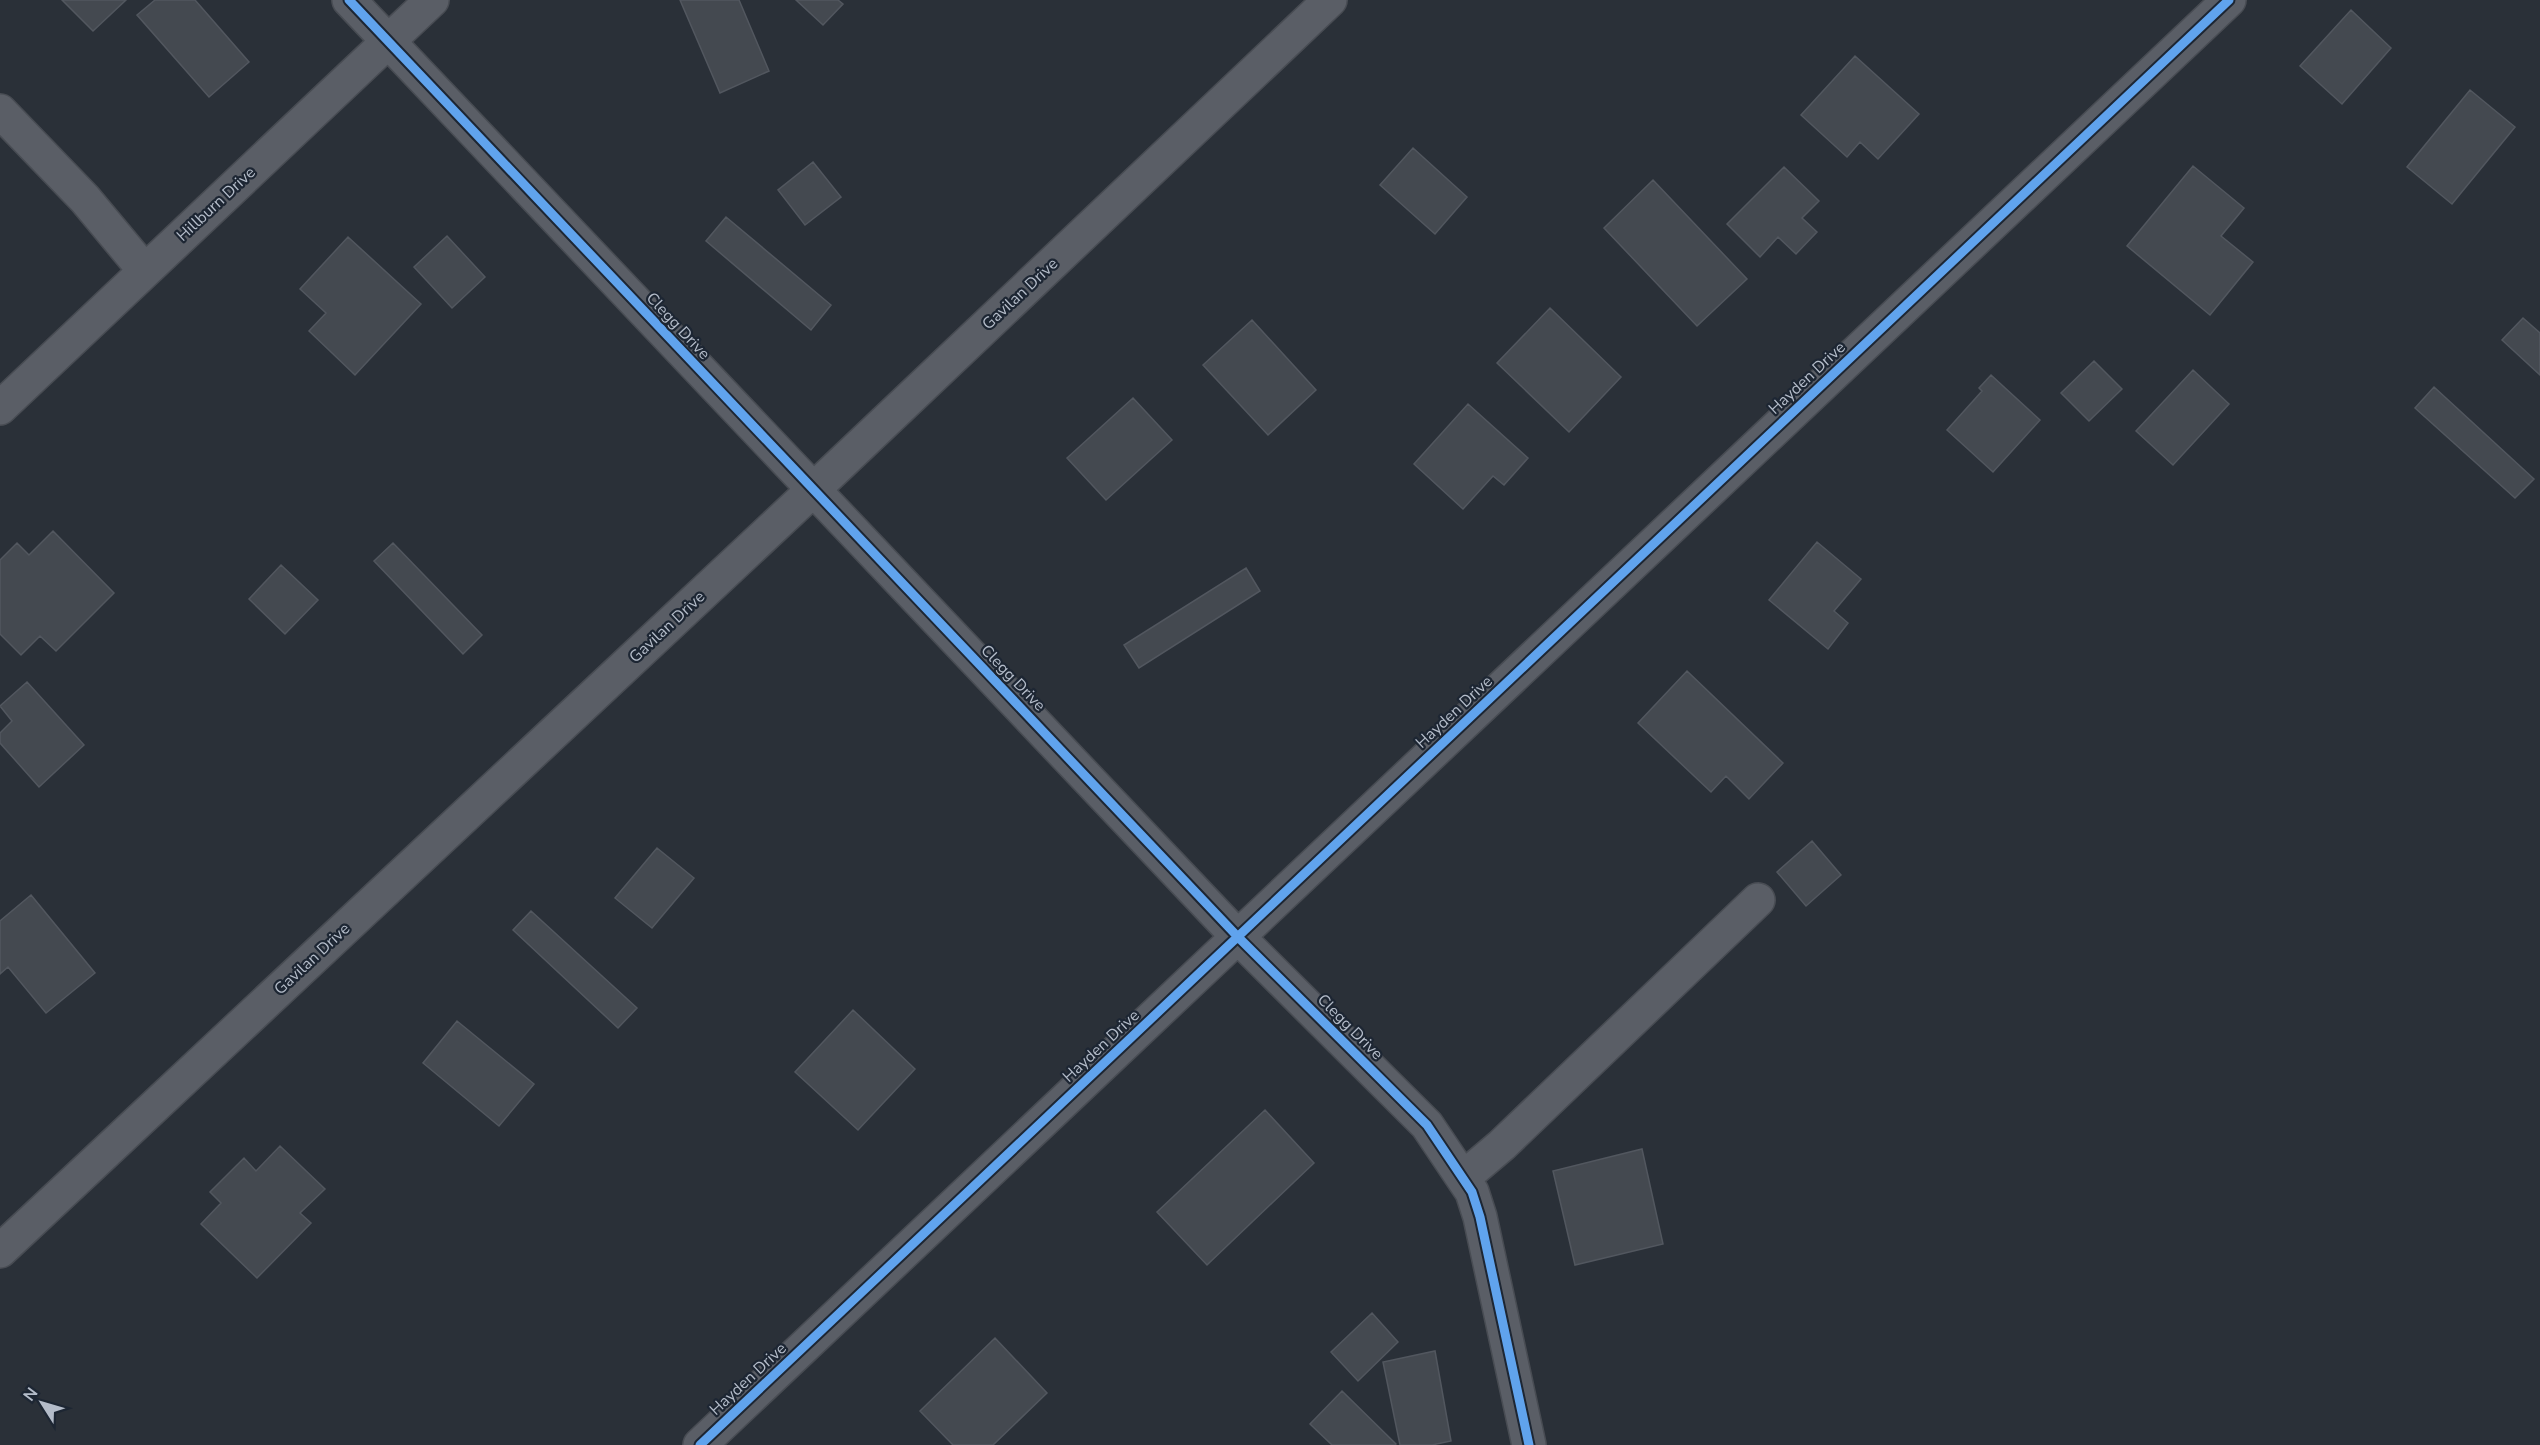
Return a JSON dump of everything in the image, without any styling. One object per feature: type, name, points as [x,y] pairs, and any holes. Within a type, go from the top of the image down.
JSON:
[{"type":"street","name":"Clegg Drive","points":[[349,0],[1238,937],[1427,1125],[1463,1178],[1480,1217],[1529,1445]]},
{"type":"street","name":"Hillburn Drive","points":[[0,408],[432,0]]},
{"type":"street","name":"Gavilan Drive","points":[[0,1251],[813,490],[1330,0]]},
{"type":"street","name":"Hayden Drive","points":[[700,1445],[2229,0]]},
{"type":"street","points":[[0,111],[85,200],[145,271]]},
{"type":"street","points":[[1463,1178],[1518,1129],[1758,900]]},
{"type":"building","points":[[62,0],[126,0],[93,31]]},
{"type":"building","points":[[155,0],[195,0],[249,62],[209,97],[137,15]]},
{"type":"building","points":[[680,0],[739,0],[769,71],[720,93]]},
{"type":"building","points":[[796,0],[838,0],[843,4],[823,25]]},
{"type":"building","points":[[2351,10],[2391,48],[2342,104],[2300,66]]},
{"type":"building","points":[[1855,56],[1919,114],[1878,159],[1860,142],[1847,157],[1801,115]]},
{"type":"building","points":[[2470,90],[2515,127],[2452,204],[2407,167]]},
{"type":"building","points":[[1413,148],[1467,197],[1435,234],[1380,185]]},
{"type":"building","points":[[813,162],[841,197],[805,225],[778,190]]},
{"type":"building","points":[[2193,166],[2244,208],[2221,236],[2253,262],[2210,315],[2127,246]]},
{"type":"building","points":[[1784,167],[1819,201],[1802,218],[1817,232],[1796,254],[1778,237],[1760,257],[1727,224]]},
{"type":"building","points":[[1653,180],[1747,279],[1697,326],[1604,228]]},
{"type":"building","points":[[726,217],[831,305],[811,330],[706,241]]},
{"type":"building","points":[[447,236],[485,277],[452,308],[414,267]]},
{"type":"building","points":[[348,237],[421,304],[355,375],[309,331],[326,313],[300,289]]},
{"type":"building","points":[[1550,308],[1621,377],[1569,432],[1497,363]]},
{"type":"building","points":[[2523,318],[2540,333],[2540,375],[2502,340]]},
{"type":"building","points":[[1252,320],[1316,390],[1268,435],[1203,365]]},
{"type":"building","points":[[2094,361],[2122,389],[2089,421],[2061,393]]},
{"type":"building","points":[[2193,370],[2229,404],[2173,465],[2136,431]]},
{"type":"building","points":[[1991,375],[2040,420],[1993,472],[1947,430],[1982,391],[1979,388]]},
{"type":"building","points":[[2434,387],[2534,479],[2515,498],[2415,408]]},
{"type":"building","points":[[1133,398],[1172,440],[1106,500],[1067,458]]},
{"type":"building","points":[[1468,404],[1528,458],[1504,485],[1493,476],[1463,509],[1414,464]]},
{"type":"building","points":[[53,531],[114,593],[56,651],[40,636],[21,655],[0,634],[0,560],[17,543],[29,555]]},
{"type":"building","points":[[1817,542],[1861,579],[1834,611],[1848,623],[1828,649],[1769,600]]},
{"type":"building","points":[[393,543],[482,635],[463,654],[374,561]]},
{"type":"building","points":[[281,565],[318,600],[285,634],[249,599]]},
{"type":"building","points":[[1246,568],[1260,591],[1139,668],[1124,645]]},
{"type":"building","points":[[1687,671],[1783,763],[1749,799],[1726,776],[1711,792],[1638,723]]},
{"type":"building","points":[[27,682],[84,745],[39,787],[0,743],[0,733],[12,721],[0,706]]},
{"type":"building","points":[[1812,841],[1841,875],[1806,906],[1777,872]]},
{"type":"building","points":[[657,848],[694,878],[652,928],[615,898]]},
{"type":"building","points":[[31,895],[95,973],[46,1013],[8,967],[0,974],[0,921]]},
{"type":"building","points":[[531,911],[637,1008],[618,1028],[513,930]]},
{"type":"building","points":[[853,1010],[915,1069],[858,1130],[795,1072]]},
{"type":"building","points":[[457,1021],[534,1084],[499,1126],[423,1063]]},
{"type":"building","points":[[1265,1110],[1314,1163],[1207,1265],[1157,1212]]},
{"type":"building","points":[[280,1146],[325,1189],[300,1213],[311,1223],[257,1278],[201,1224],[221,1203],[210,1192],[244,1158],[256,1171]]},
{"type":"building","points":[[1642,1149],[1663,1244],[1575,1265],[1553,1171]]},
{"type":"building","points":[[1372,1313],[1398,1342],[1358,1381],[1331,1352]]},
{"type":"building","points":[[995,1338],[1047,1393],[993,1445],[953,1445],[920,1411]]},
{"type":"building","points":[[1435,1351],[1451,1441],[1432,1445],[1400,1445],[1383,1362]]},
{"type":"building","points":[[1342,1391],[1395,1445],[1332,1445],[1310,1424]]},
{"type":"cycle path","points":[[349,0],[1238,937],[1427,1125],[1472,1192],[1480,1217],[1529,1445]]},
{"type":"cycle path","points":[[700,1445],[2229,0]]}]
